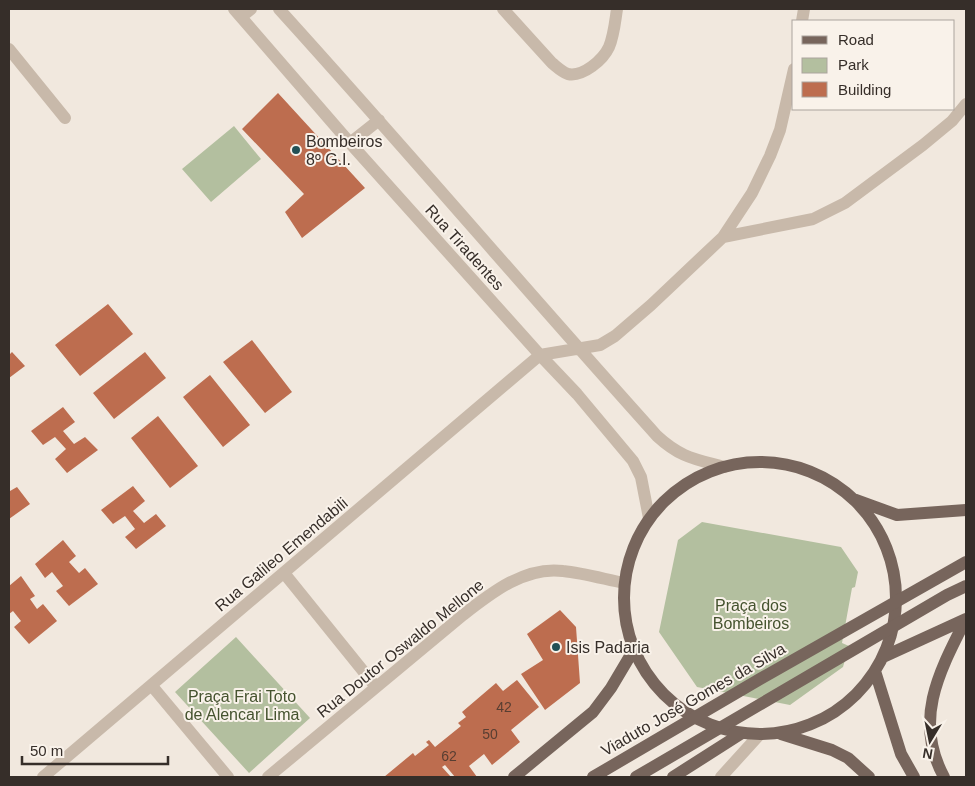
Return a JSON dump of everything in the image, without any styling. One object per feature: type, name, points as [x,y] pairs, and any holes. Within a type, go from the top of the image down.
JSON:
[{"type":"main road","points":[[747,463],[793,466],[815,474],[835,485],[853,499],[875,526],[890,557],[896,590],[894,624],[883,657],[859,692],[838,710],[814,723],[778,733],[760,734],[742,733],[704,723],[682,710],[662,693],[646,673],[633,650],[624,618],[624,584],[632,549],[649,518],[682,486],[724,467],[747,463]]},
{"type":"main road","points":[[853,499],[897,515],[966,510]]},
{"type":"main road","name":"Viaduto José Gomes da Silva","points":[[593,777],[752,683],[966,562]]},
{"type":"main road","points":[[636,777],[947,595],[966,586]]},
{"type":"main road","points":[[883,657],[966,619]]},
{"type":"main road","points":[[944,777],[938,765],[930,738],[930,708],[936,682],[966,619]]},
{"type":"main road","points":[[514,777],[593,712],[611,688],[633,650]]},
{"type":"main road","points":[[875,671],[901,754],[914,777]]},
{"type":"main road","points":[[673,777],[742,733]]},
{"type":"main road","points":[[778,733],[832,750],[848,758],[869,777]]},
{"type":"street","name":"Rua Tiradentes","points":[[279,9],[379,120],[578,348],[670,448],[683,456],[724,467]]},
{"type":"street","points":[[503,9],[552,63],[567,74],[575,74],[588,69],[606,52],[612,38],[617,9]]},
{"type":"street","name":"Rua Tiradentes","points":[[242,12],[350,143],[577,394],[633,461],[641,478],[649,518]]},
{"type":"street","points":[[9,48],[65,118]]},
{"type":"street","points":[[540,355],[600,345],[615,336],[723,237],[752,193],[770,156],[780,130],[792,78]]},
{"type":"street","points":[[723,237],[807,221],[844,203],[952,121],[966,104]]},
{"type":"street","points":[[350,143],[379,120]]},
{"type":"street","name":"Rua Galileo Emendabili","points":[[43,777],[540,355]]},
{"type":"street","name":"Rua Doutor Oswaldo Mellone","points":[[268,777],[488,595],[509,582],[543,572],[562,571],[624,584]]},
{"type":"street","points":[[284,572],[376,687]]},
{"type":"street","points":[[152,686],[228,777]]},
{"type":"street","points":[[721,777],[760,734]]},
{"type":"green space","points":[[234,126],[261,159],[211,202],[182,169]]},
{"type":"green space","name":"Praça dos Bombeiros","points":[[702,522],[841,547],[858,572],[855,587],[852,588],[842,643],[849,646],[843,667],[790,705],[697,687],[659,632],[678,540]]},
{"type":"green space","name":"Praça Frai Toto de Alencar Lima","points":[[236,637],[310,718],[249,773],[175,692]]},
{"type":"building","name":"Bombeiros 8º G.I.","points":[[278,93],[365,188],[302,238],[285,212],[304,194],[242,129]]},
{"type":"building","points":[[108,304],[133,334],[80,376],[55,345]]},
{"type":"building","points":[[252,340],[292,392],[265,413],[223,362]]},
{"type":"building","points":[[12,352],[25,366],[9,378],[9,355]]},
{"type":"building","points":[[145,352],[166,378],[114,419],[93,393]]},
{"type":"building","points":[[210,375],[250,425],[223,447],[183,397]]},
{"type":"building","points":[[63,407],[75,422],[63,431],[74,444],[85,437],[98,450],[67,473],[55,459],[66,449],[55,437],[43,445],[31,431]]},
{"type":"building","points":[[158,416],[198,466],[170,488],[131,438]]},
{"type":"building","points":[[133,486],[145,501],[133,511],[144,523],[156,514],[166,526],[136,549],[125,537],[135,529],[125,516],[113,524],[101,510]]},
{"type":"building","points":[[17,487],[30,504],[9,519],[9,489],[10,491]]},
{"type":"building","points":[[63,540],[76,556],[69,562],[79,573],[85,568],[98,584],[69,606],[56,591],[63,586],[52,572],[45,578],[35,564]]},
{"type":"building","points":[[21,576],[35,596],[30,599],[37,609],[43,604],[57,621],[29,644],[14,627],[21,621],[13,611],[9,614],[9,586]]},
{"type":"building","name":"Isis Padaria","points":[[560,610],[576,627],[580,683],[545,710],[521,674],[543,660],[527,634]]},
{"type":"building","points":[[517,680],[539,707],[511,730],[520,742],[492,765],[484,754],[469,766],[477,777],[455,777],[445,765],[442,767],[451,777],[384,777],[413,753],[415,756],[429,745],[426,742],[429,740],[435,747],[461,726],[458,723],[466,717],[462,712],[496,683],[503,691]]},
{"type":"place","name":"Bombeiros 8º G.I.","points":[[296,150]]},
{"type":"place","name":"Isis Padaria","points":[[556,647]]}]
